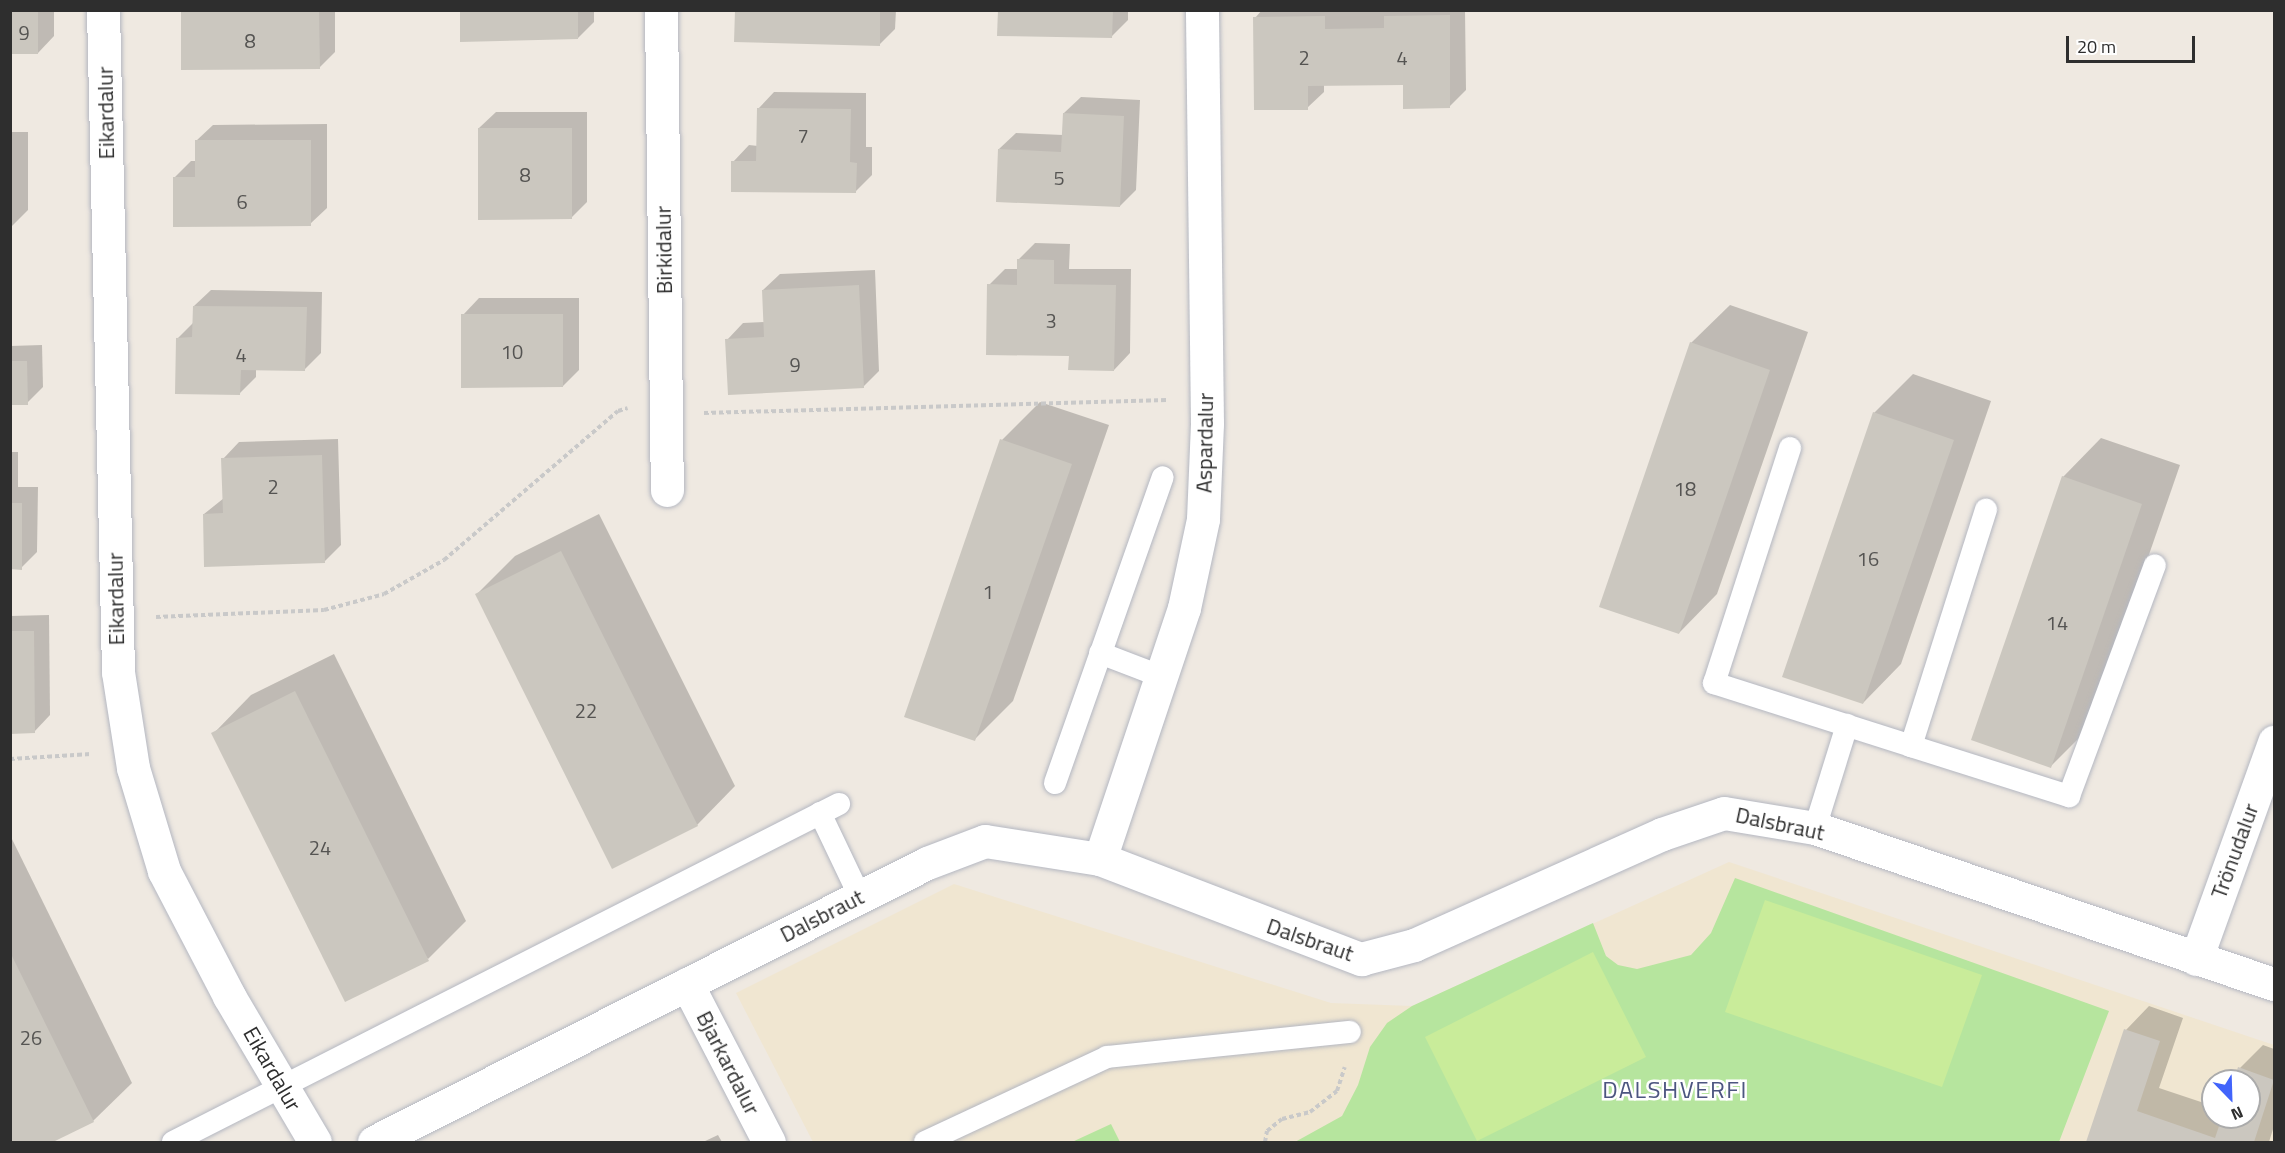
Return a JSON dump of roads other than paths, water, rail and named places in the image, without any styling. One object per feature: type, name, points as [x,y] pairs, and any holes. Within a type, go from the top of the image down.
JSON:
[{"type":"street","name":"Eikardalur","points":[[104,10],[118,672],[131,752],[164,871],[315,1143]]},
{"type":"street","name":"Birkidalur","points":[[661,10],[667,490]]},
{"type":"street","name":"Aspardalur","points":[[1100,859],[1184,608],[1203,519],[1207,399],[1202,10]]},
{"type":"street","name":"Trönudalur","points":[[2196,959],[2274,742]]},
{"type":"street","name":"Dalsbraut","points":[[374,1143],[927,863],[985,840],[1100,859],[1361,959],[1414,945],[1651,838],[1724,813],[1815,828],[2274,984]]},
{"type":"street","name":"Bjarkardalur","points":[[687,984],[769,1143]]},
{"type":"lane","points":[[1790,448],[1714,683],[2069,796],[2155,565]]},
{"type":"lane","points":[[1055,783],[1163,477]]},
{"type":"lane","points":[[1911,746],[1986,510]]},
{"type":"lane","points":[[1100,653],[1162,677]]},
{"type":"lane","points":[[1815,828],[1847,725]]},
{"type":"lane","points":[[173,1143],[829,809],[860,897]]},
{"type":"lane","points":[[925,1143],[1107,1057],[1350,1032]]},
{"type":"district","name":"DALSHVERFI","points":[[1675,1090]]}]
